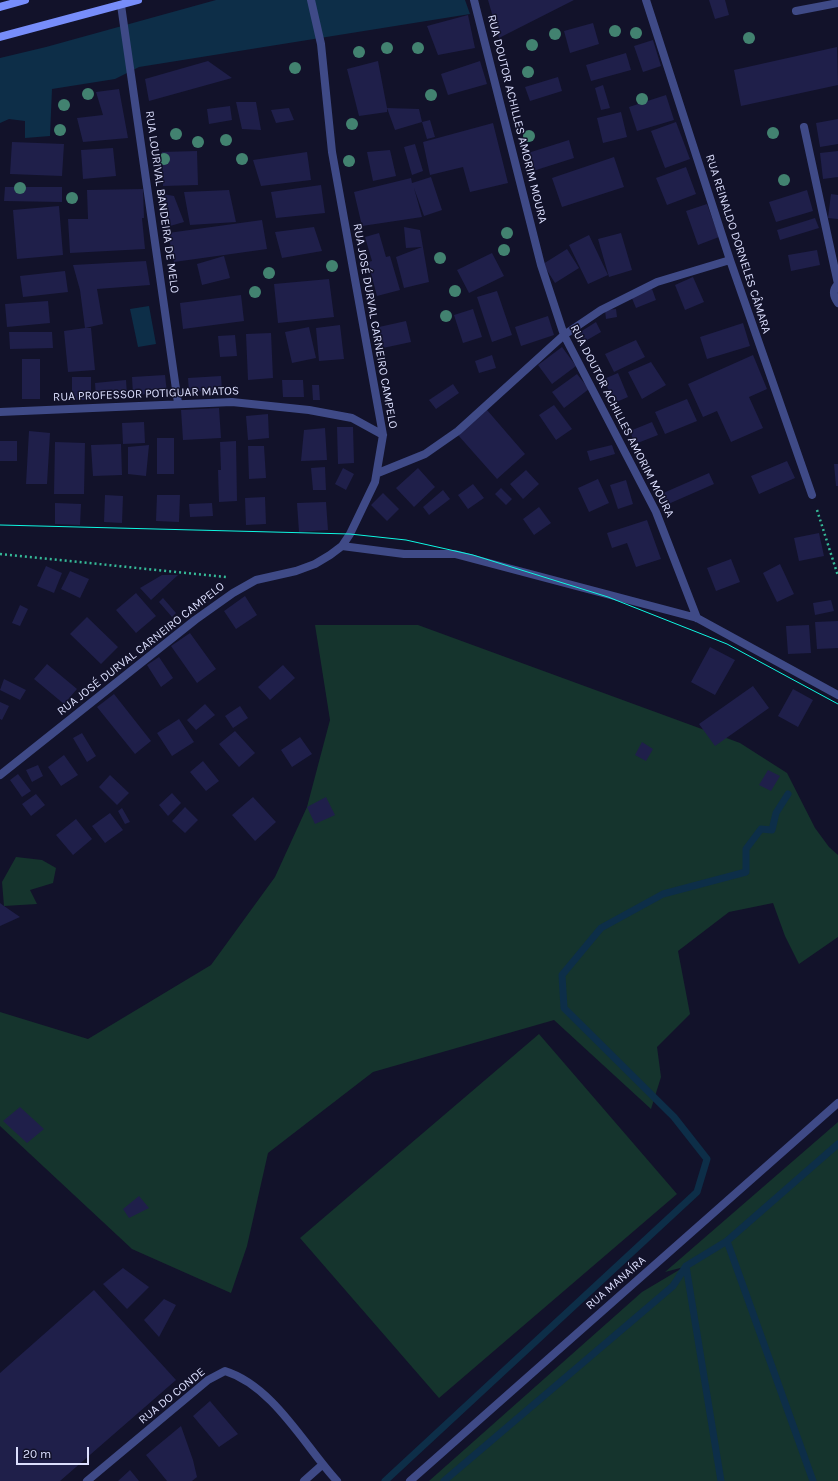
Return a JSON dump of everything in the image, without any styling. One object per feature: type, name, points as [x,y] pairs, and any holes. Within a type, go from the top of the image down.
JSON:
[{"type":"main road","points":[[0,7],[25,0]]},
{"type":"main road","points":[[0,37],[138,0]]},
{"type":"street","name":"RUA JOSÉ DURVAL CARNEIRO CAMPELO","points":[[0,775],[195,620],[233,593],[256,580],[296,571],[315,564],[342,546],[350,534],[378,473],[383,436],[332,152],[321,44],[311,0]]},
{"type":"street","name":"RUA DOUTOR ACHILLES AMORIM MOURA","points":[[474,0],[541,265],[564,335],[656,512],[697,618]]},
{"type":"street","name":"RUA REINALDO DORNELES CÂMARA","points":[[646,0],[730,260],[812,495]]},
{"type":"street","points":[[796,11],[838,3]]},
{"type":"street","name":"RUA LOURIVAL BANDEIRA DE MELO","points":[[121,5],[178,403]]},
{"type":"street","points":[[804,127],[838,284],[834,291],[834,298],[838,303]]},
{"type":"street","points":[[378,473],[425,454],[458,431],[564,335],[601,310],[657,282],[730,260]]},
{"type":"street","name":"RUA PROFESSOR POTIGUAR MATOS","points":[[0,412],[178,403],[232,402],[308,410],[352,418],[383,436]]},
{"type":"street","points":[[342,546],[404,554],[455,554],[697,618],[838,695]]},
{"type":"street","name":"RUA MANAÍRA","points":[[410,1481],[838,1103]]},
{"type":"street","name":"RUA DO CONDE","points":[[87,1481],[208,1380],[225,1372],[238,1376],[251,1383],[272,1402],[322,1465],[337,1481]]},
{"type":"street","points":[[304,1481],[322,1465]]},
{"type":"path","points":[[812,495],[838,576]]},
{"type":"path","points":[[0,554],[256,580]]},
{"type":"green space","points":[[315,625],[418,625],[740,743],[787,773],[815,828],[829,847],[838,855],[838,937],[799,964],[785,936],[773,903],[729,912],[678,951],[690,1014],[657,1047],[661,1077],[651,1109],[554,1020],[373,1072],[268,1153],[247,1246],[231,1293],[132,1249],[0,1126],[0,1012],[88,1039],[211,965],[275,877],[307,807],[330,720]]},
{"type":"green space","points":[[16,857],[42,860],[56,868],[53,883],[30,890],[37,904],[4,906],[2,882]]},
{"type":"green space","points":[[539,1034],[677,1194],[439,1398],[300,1238]]},
{"type":"green space","points":[[838,1122],[838,1481],[429,1481],[642,1292],[684,1267],[665,1272]]},
{"type":"water","points":[[216,0],[465,0],[470,14],[139,67],[115,79],[52,89],[50,136],[25,138],[25,121],[9,119],[0,123],[0,58],[46,47]]},
{"type":"water","points":[[149,306],[156,344],[138,347],[130,309]]},
{"type":"building","points":[[488,0],[574,0],[499,38]]},
{"type":"building","points":[[709,0],[725,0],[729,15],[715,19]]},
{"type":"building","points":[[468,15],[475,48],[438,55],[427,26]]},
{"type":"building","points":[[593,23],[599,44],[570,53],[564,31]]},
{"type":"building","points":[[653,40],[661,66],[643,72],[634,46]]},
{"type":"building","points":[[837,47],[838,85],[741,106],[734,70]]},
{"type":"building","points":[[626,53],[631,70],[591,81],[586,65]]},
{"type":"building","points":[[208,61],[232,78],[149,101],[145,79]]},
{"type":"building","points":[[378,61],[387,112],[359,116],[347,69]]},
{"type":"building","points":[[480,61],[487,84],[448,95],[441,74]]},
{"type":"building","points":[[558,77],[562,91],[530,101],[525,87]]},
{"type":"building","points":[[603,85],[610,108],[601,110],[595,88]]},
{"type":"building","points":[[119,89],[128,138],[83,142],[77,118],[103,115],[96,92]]},
{"type":"building","points":[[666,95],[674,120],[637,131],[629,107]]},
{"type":"building","points":[[236,102],[256,102],[261,130],[242,129]]},
{"type":"building","points":[[230,106],[232,120],[209,124],[207,109]]},
{"type":"building","points":[[289,108],[294,120],[276,123],[271,110]]},
{"type":"building","points":[[387,108],[419,109],[422,122],[395,130]]},
{"type":"building","points":[[621,112],[627,137],[603,143],[597,118]]},
{"type":"building","points":[[838,119],[838,144],[820,147],[816,123]]},
{"type":"building","points":[[430,120],[435,137],[427,139],[422,122]]},
{"type":"building","points":[[676,122],[690,159],[665,168],[651,131]]},
{"type":"building","points":[[493,123],[508,183],[470,192],[463,167],[430,175],[423,142]]},
{"type":"building","points":[[569,140],[574,158],[533,171],[528,153]]},
{"type":"building","points":[[12,142],[64,144],[62,176],[10,174]]},
{"type":"building","points":[[415,144],[423,171],[412,175],[404,147]]},
{"type":"building","points":[[113,148],[116,176],[83,179],[81,150]]},
{"type":"building","points":[[390,150],[396,176],[373,181],[367,152]]},
{"type":"building","points":[[197,151],[198,185],[163,186],[162,152]]},
{"type":"building","points":[[838,151],[838,177],[823,179],[820,153]]},
{"type":"building","points":[[307,152],[311,180],[261,186],[253,160]]},
{"type":"building","points":[[614,157],[624,187],[562,207],[552,178]]},
{"type":"building","points":[[686,167],[696,194],[667,205],[656,178]]},
{"type":"building","points":[[431,177],[442,210],[424,216],[414,188],[422,217],[362,226],[354,192],[411,178],[412,183]]},
{"type":"building","points":[[321,185],[325,213],[276,218],[271,192]]},
{"type":"building","points":[[5,187],[62,187],[62,202],[4,201]]},
{"type":"building","points":[[143,189],[144,218],[142,218],[145,249],[70,253],[68,219],[88,219],[87,190]]},
{"type":"building","points":[[229,190],[236,222],[190,225],[184,192]]},
{"type":"building","points":[[807,190],[813,211],[776,222],[769,202]]},
{"type":"building","points":[[163,194],[174,196],[184,222],[170,226]]},
{"type":"building","points":[[831,194],[838,195],[838,219],[828,218]]},
{"type":"building","points":[[707,204],[719,237],[698,245],[686,211]]},
{"type":"building","points":[[59,206],[63,255],[17,259],[13,210]]},
{"type":"building","points":[[815,218],[819,228],[780,240],[777,230]]},
{"type":"building","points":[[262,220],[267,249],[174,262],[168,233]]},
{"type":"building","points":[[314,227],[322,251],[282,258],[275,232]]},
{"type":"building","points":[[404,227],[420,230],[429,282],[404,288],[396,257],[422,247],[406,248]]},
{"type":"building","points":[[379,233],[386,257],[390,256],[400,290],[377,296],[368,262],[372,261],[365,237]]},
{"type":"building","points":[[621,233],[632,270],[609,277],[598,239]]},
{"type":"building","points":[[589,235],[608,275],[588,284],[569,245]]},
{"type":"building","points":[[567,249],[579,268],[555,283],[543,264]]},
{"type":"building","points":[[817,250],[820,265],[791,271],[788,255]]},
{"type":"building","points":[[492,253],[504,276],[469,293],[457,270]]},
{"type":"building","points":[[224,256],[230,278],[202,285],[197,264]]},
{"type":"building","points":[[146,261],[150,285],[97,289],[103,324],[85,328],[80,290],[73,265]]},
{"type":"building","points":[[65,271],[68,292],[23,297],[20,276]]},
{"type":"building","points":[[693,277],[704,302],[685,310],[675,285]]},
{"type":"building","points":[[329,279],[334,317],[278,323],[274,284]]},
{"type":"building","points":[[652,289],[656,300],[636,308],[631,296]]},
{"type":"building","points":[[497,291],[512,335],[492,342],[477,297]]},
{"type":"building","points":[[241,295],[244,321],[183,329],[180,303]]},
{"type":"building","points":[[48,301],[50,323],[7,327],[5,304]]},
{"type":"building","points":[[473,309],[482,337],[463,343],[454,315]]},
{"type":"building","points":[[616,309],[617,317],[606,319],[605,310]]},
{"type":"building","points":[[548,316],[554,335],[521,346],[515,327]]},
{"type":"building","points":[[406,321],[411,342],[383,348],[379,327]]},
{"type":"building","points":[[596,322],[601,332],[582,343],[577,334]]},
{"type":"building","points":[[743,323],[750,346],[707,359],[700,337]]},
{"type":"building","points":[[340,325],[344,359],[319,361],[316,328]]},
{"type":"building","points":[[309,327],[316,358],[292,363],[285,332]]},
{"type":"building","points":[[91,328],[95,370],[68,372],[64,331]]},
{"type":"building","points":[[9,332],[52,332],[53,348],[10,349]]},
{"type":"building","points":[[271,333],[273,378],[248,380],[246,334]]},
{"type":"building","points":[[235,335],[237,356],[220,357],[218,336]]},
{"type":"building","points":[[636,340],[645,357],[614,372],[605,354]]},
{"type":"building","points":[[562,347],[576,366],[552,384],[538,365]]},
{"type":"building","points":[[492,355],[496,368],[479,373],[475,361]]},
{"type":"building","points":[[753,355],[767,389],[749,397],[763,428],[731,442],[717,411],[703,417],[688,384]]},
{"type":"building","points":[[22,359],[40,359],[40,399],[22,399]]},
{"type":"building","points":[[651,362],[666,385],[642,399],[628,372]]},
{"type":"building","points":[[618,373],[628,397],[614,403],[604,379]]},
{"type":"building","points":[[577,374],[589,389],[564,408],[552,392]]},
{"type":"building","points":[[165,375],[167,393],[133,395],[132,377]]},
{"type":"building","points":[[221,376],[222,390],[189,392],[188,378]]},
{"type":"building","points":[[72,377],[91,377],[91,400],[72,400]]},
{"type":"building","points":[[126,380],[127,395],[96,397],[95,383]]},
{"type":"building","points":[[282,380],[303,380],[304,397],[283,397]]},
{"type":"building","points":[[453,384],[459,393],[436,409],[429,400]]},
{"type":"building","points":[[312,385],[319,385],[320,400],[313,400]]},
{"type":"building","points":[[687,399],[697,421],[665,434],[655,412]]},
{"type":"building","points":[[554,405],[572,429],[556,440],[539,415]]},
{"type":"building","points":[[219,408],[221,438],[183,440],[181,410]]},
{"type":"building","points":[[487,410],[525,454],[497,479],[458,435]]},
{"type":"building","points":[[268,414],[269,438],[248,440],[246,416]]},
{"type":"building","points":[[144,422],[145,443],[123,444],[122,423]]},
{"type":"building","points":[[652,422],[658,435],[635,444],[630,431]]},
{"type":"building","points":[[337,427],[353,427],[354,463],[338,464]]},
{"type":"building","points":[[325,428],[327,460],[301,461],[304,430]]},
{"type":"building","points":[[29,431],[50,433],[47,484],[26,484]]},
{"type":"building","points":[[157,438],[174,438],[174,474],[157,474]]},
{"type":"building","points":[[0,441],[17,441],[17,461],[0,461]]},
{"type":"building","points":[[236,441],[237,501],[219,502],[218,470],[221,470],[220,442]]},
{"type":"building","points":[[55,442],[85,443],[84,494],[54,494]]},
{"type":"building","points":[[121,444],[122,475],[93,476],[91,445]]},
{"type":"building","points":[[149,445],[146,476],[128,474],[128,447]]},
{"type":"building","points":[[612,445],[615,454],[590,461],[587,451]]},
{"type":"building","points":[[248,446],[264,446],[266,478],[249,479]]},
{"type":"building","points":[[787,461],[795,478],[759,494],[751,476]]},
{"type":"building","points":[[834,464],[838,464],[838,486],[836,486]]},
{"type":"building","points":[[325,467],[326,490],[313,490],[311,468]]},
{"type":"building","points":[[343,468],[354,474],[346,490],[335,484]]},
{"type":"building","points":[[418,468],[435,487],[414,507],[396,488]]},
{"type":"building","points":[[526,470],[539,484],[523,499],[510,484]]},
{"type":"building","points":[[709,473],[714,484],[666,505],[661,494]]},
{"type":"building","points":[[598,479],[609,503],[589,512],[578,488]]},
{"type":"building","points":[[626,480],[633,504],[618,509],[610,485]]},
{"type":"building","points":[[473,484],[484,498],[468,509],[458,495]]},
{"type":"building","points":[[501,488],[512,499],[506,505],[495,494]]},
{"type":"building","points":[[443,490],[450,499],[429,515],[423,507]]},
{"type":"building","points":[[383,493],[399,509],[387,521],[371,505]]},
{"type":"building","points":[[105,495],[123,496],[122,523],[104,522]]},
{"type":"building","points":[[157,495],[180,495],[179,522],[156,521]]},
{"type":"building","points":[[265,497],[266,524],[246,525],[245,498]]},
{"type":"building","points":[[326,502],[328,530],[299,532],[297,503]]},
{"type":"building","points":[[55,503],[81,504],[80,525],[55,524]]},
{"type":"building","points":[[212,503],[213,516],[190,517],[189,504]]},
{"type":"building","points":[[539,507],[551,523],[534,535],[523,519]]},
{"type":"building","points":[[647,520],[661,559],[636,567],[627,543],[612,548],[607,533]]},
{"type":"building","points":[[819,533],[824,556],[799,561],[794,538]]},
{"type":"building","points":[[731,559],[740,582],[716,591],[707,568]]},
{"type":"building","points":[[780,564],[794,594],[777,602],[763,573]]},
{"type":"building","points":[[46,566],[62,573],[54,593],[37,586]]},
{"type":"building","points":[[70,571],[89,579],[80,598],[61,589]]},
{"type":"building","points":[[162,575],[178,575],[151,600],[140,588]]},
{"type":"building","points":[[136,593],[156,616],[136,633],[116,610]]},
{"type":"building","points":[[245,596],[257,615],[236,629],[224,611]]},
{"type":"building","points":[[163,598],[176,613],[172,617],[159,602]]},
{"type":"building","points":[[831,600],[834,611],[815,615],[813,603]]},
{"type":"building","points":[[20,605],[28,609],[20,626],[12,623]]},
{"type":"building","points":[[87,617],[118,647],[101,664],[70,634]]},
{"type":"building","points":[[838,621],[838,648],[817,649],[815,622]]},
{"type":"building","points":[[809,625],[811,653],[788,654],[786,626]]},
{"type":"building","points":[[190,633],[216,669],[197,683],[171,646]]},
{"type":"building","points":[[710,647],[735,660],[715,695],[691,682]]},
{"type":"building","points":[[159,657],[173,678],[161,687],[147,665]]},
{"type":"building","points":[[47,664],[77,689],[64,704],[34,679]]},
{"type":"building","points":[[283,665],[295,678],[270,700],[258,687]]},
{"type":"building","points":[[4,679],[26,690],[20,700],[0,690]]},
{"type":"building","points":[[753,686],[769,708],[715,746],[699,724]]},
{"type":"building","points":[[793,689],[813,700],[798,727],[778,716]]},
{"type":"building","points":[[114,694],[151,741],[135,754],[97,707]]},
{"type":"building","points":[[0,702],[9,706],[2,720],[0,719]]},
{"type":"building","points":[[205,704],[215,715],[196,730],[187,720]]},
{"type":"building","points":[[240,706],[248,718],[233,728],[225,716]]},
{"type":"building","points":[[179,719],[194,742],[172,756],[157,733]]},
{"type":"building","points":[[235,731],[255,753],[239,767],[219,744]]},
{"type":"building","points":[[82,733],[96,756],[87,762],[73,738]]},
{"type":"building","points":[[300,737],[312,754],[292,767],[281,750]]},
{"type":"building","points":[[642,742],[653,749],[646,761],[635,755]]},
{"type":"building","points":[[64,755],[78,775],[61,786],[48,767]]},
{"type":"building","points":[[203,761],[219,781],[206,791],[190,772]]},
{"type":"building","points":[[38,765],[43,776],[32,782],[26,770]]},
{"type":"building","points":[[768,770],[780,776],[771,791],[759,785]]},
{"type":"building","points":[[18,774],[31,791],[22,797],[10,780]]},
{"type":"building","points":[[110,775],[129,793],[117,805],[99,787]]},
{"type":"building","points":[[172,793],[181,803],[168,816],[159,805]]},
{"type":"building","points":[[36,794],[45,805],[31,816],[22,804]]},
{"type":"building","points":[[253,797],[276,822],[255,841],[232,815]]},
{"type":"building","points":[[326,797],[335,815],[315,824],[307,807]]},
{"type":"building","points":[[185,807],[198,820],[185,833],[172,821]]},
{"type":"building","points":[[122,808],[130,822],[125,824],[118,811]]},
{"type":"building","points":[[110,813],[123,830],[105,843],[92,826]]},
{"type":"building","points":[[76,819],[92,839],[73,855],[56,835]]},
{"type":"building","points":[[0,903],[4,906],[20,917],[0,926]]},
{"type":"building","points":[[20,1107],[44,1129],[27,1143],[3,1121]]},
{"type":"building","points":[[139,1196],[149,1208],[129,1218],[123,1209]]},
{"type":"building","points":[[123,1268],[149,1287],[127,1309],[103,1284]]},
{"type":"building","points":[[94,1290],[176,1380],[60,1481],[0,1481],[0,1373]]},
{"type":"building","points":[[164,1299],[176,1305],[159,1337],[144,1320]]},
{"type":"building","points":[[210,1401],[238,1434],[219,1447],[193,1416]]},
{"type":"building","points":[[181,1426],[193,1460],[197,1477],[192,1481],[167,1481],[146,1455]]},
{"type":"building","points":[[130,1470],[139,1481],[118,1481]]},
{"type":"waterway","points":[[385,1481],[697,1192],[707,1159],[674,1117],[564,1008],[562,975],[601,928],[663,894],[746,872],[746,849],[761,829],[772,830],[776,813],[788,794]]},
{"type":"waterway","points":[[444,1481],[673,1286],[686,1266],[727,1241],[838,1144]]},
{"type":"waterway","points":[[727,1241],[813,1481]]},
{"type":"waterway","points":[[686,1266],[721,1481]]},
{"type":"tram line","points":[[0,525],[350,534],[406,540],[473,555],[608,597],[727,644],[838,704]]}]
